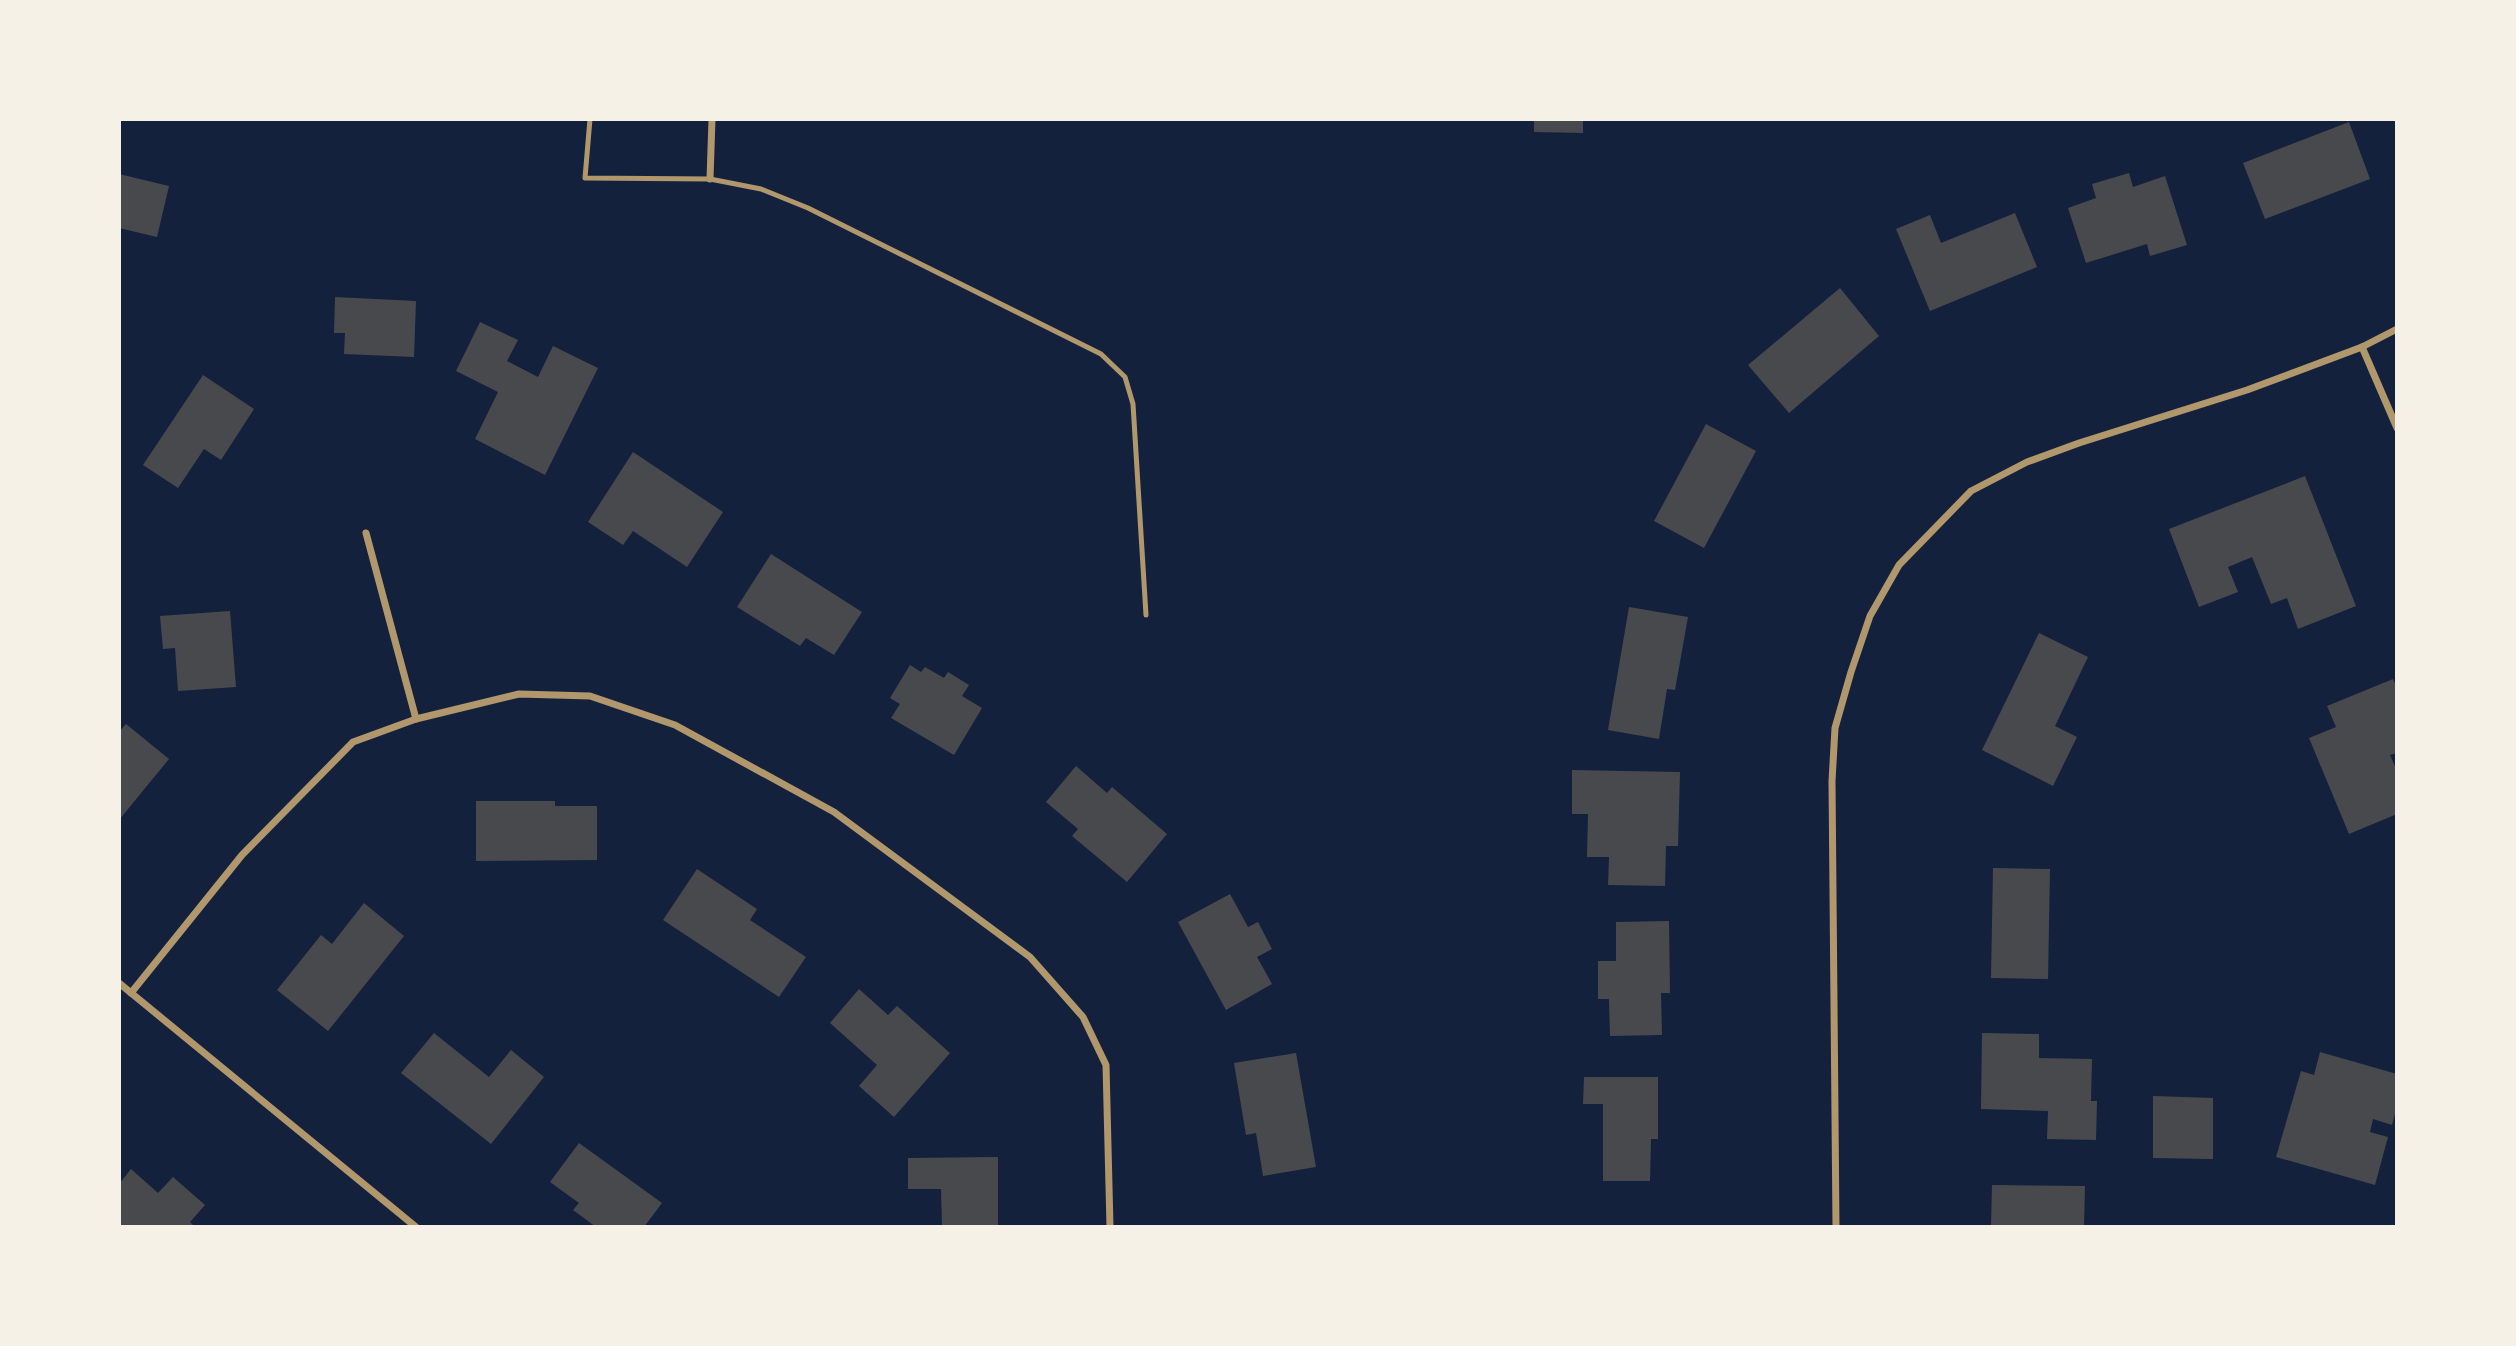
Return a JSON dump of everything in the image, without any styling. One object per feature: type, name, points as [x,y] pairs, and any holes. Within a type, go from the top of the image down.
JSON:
[{"type":"street","points":[[710,179],[712,119]]},
{"type":"street","points":[[1836,1227],[1832,793],[1835,728],[1871,616],[1899,565],[1971,491],[2027,463],[2079,443],[2247,390],[2362,347],[2397,329]]},
{"type":"street","points":[[2362,347],[2397,428]]},
{"type":"street","points":[[366,533],[416,719]]},
{"type":"street","points":[[131,993],[242,855],[353,742],[416,719],[519,694],[590,696],[675,725],[834,812],[1031,957],[1083,1017],[1106,1065],[1110,1227]]},
{"type":"street","points":[[119,983],[416,1227]]},
{"type":"lane","points":[[590,119],[585,178],[710,179],[761,189],[808,208],[1101,354],[1125,377],[1133,404],[1146,614]]},
{"type":"building","points":[[1534,119],[1583,119],[1583,133],[1534,132]]},
{"type":"building","points":[[2349,122],[2370,179],[2265,219],[2243,163]]},
{"type":"building","points":[[2129,173],[2133,187],[2165,176],[2187,245],[2150,256],[2147,244],[2086,263],[2068,208],[2096,198],[2092,184]]},
{"type":"building","points":[[119,174],[169,186],[157,237],[119,228]]},
{"type":"building","points":[[2015,213],[2037,267],[1930,311],[1896,229],[1930,215],[1941,243]]},
{"type":"building","points":[[1840,288],[1879,336],[1789,413],[1748,365]]},
{"type":"building","points":[[335,297],[416,301],[414,357],[344,354],[345,333],[334,333]]},
{"type":"building","points":[[480,322],[518,340],[507,361],[538,377],[553,346],[598,368],[545,475],[475,439],[498,392],[456,371]]},
{"type":"building","points":[[203,375],[254,409],[221,460],[204,449],[178,488],[143,465]]},
{"type":"building","points":[[1706,424],[1756,451],[1704,548],[1654,521]]},
{"type":"building","points":[[633,452],[723,512],[687,567],[633,531],[623,545],[588,522]]},
{"type":"building","points":[[2305,476],[2356,606],[2298,629],[2287,598],[2271,604],[2252,557],[2228,567],[2238,592],[2199,607],[2169,529]]},
{"type":"building","points":[[771,554],[862,612],[834,655],[806,638],[800,646],[737,607]]},
{"type":"building","points":[[1629,607],[1688,617],[1675,690],[1667,689],[1659,739],[1608,730]]},
{"type":"building","points":[[230,611],[236,687],[178,691],[175,648],[163,649],[160,616]]},
{"type":"building","points":[[2039,633],[2088,657],[2055,726],[2077,737],[2053,786],[1982,750]]},
{"type":"building","points":[[910,665],[921,672],[925,667],[944,678],[948,672],[969,685],[962,696],[982,708],[954,755],[891,718],[900,704],[890,698]]},
{"type":"building","points":[[2393,679],[2397,688],[2397,753],[2390,755],[2397,771],[2397,814],[2349,834],[2309,738],[2336,727],[2327,706]]},
{"type":"building","points":[[126,724],[169,759],[119,820],[119,732]]},
{"type":"building","points":[[1076,766],[1107,793],[1112,787],[1167,834],[1127,882],[1072,836],[1078,829],[1046,802]]},
{"type":"building","points":[[1572,770],[1680,772],[1678,846],[1666,846],[1665,886],[1608,885],[1609,857],[1587,857],[1588,814],[1572,814]]},
{"type":"building","points":[[476,801],[555,801],[555,806],[597,806],[597,860],[476,861]]},
{"type":"building","points":[[1993,868],[2050,869],[2048,979],[1991,978]]},
{"type":"building","points":[[697,869],[757,909],[750,920],[806,957],[779,997],[663,920]]},
{"type":"building","points":[[1230,894],[1248,927],[1258,922],[1272,949],[1257,957],[1272,984],[1226,1010],[1178,922]]},
{"type":"building","points":[[364,903],[404,936],[328,1031],[277,990],[321,935],[332,944]]},
{"type":"building","points":[[1669,921],[1670,993],[1661,993],[1662,1035],[1610,1036],[1609,999],[1598,999],[1598,961],[1616,961],[1616,922]]},
{"type":"building","points":[[859,989],[888,1015],[897,1006],[950,1053],[894,1117],[859,1086],[877,1065],[830,1023]]},
{"type":"building","points":[[434,1033],[489,1077],[511,1050],[544,1077],[491,1144],[401,1073]]},
{"type":"building","points":[[1982,1033],[2039,1034],[2039,1058],[2092,1059],[2091,1101],[2097,1101],[2096,1140],[2047,1139],[2048,1111],[1981,1109]]},
{"type":"building","points":[[2320,1052],[2397,1074],[2397,1106],[2392,1125],[2373,1119],[2370,1132],[2388,1137],[2375,1185],[2276,1157],[2301,1071],[2314,1075]]},
{"type":"building","points":[[1296,1053],[1316,1167],[1263,1176],[1256,1133],[1246,1135],[1234,1063]]},
{"type":"building","points":[[1584,1077],[1658,1077],[1658,1139],[1651,1139],[1650,1181],[1603,1181],[1603,1104],[1583,1104]]},
{"type":"building","points":[[2153,1096],[2213,1098],[2213,1159],[2153,1158]]},
{"type":"building","points":[[579,1143],[662,1203],[644,1227],[596,1227],[573,1210],[579,1203],[550,1182]]},
{"type":"building","points":[[998,1157],[998,1227],[942,1227],[941,1189],[908,1189],[908,1158]]},
{"type":"building","points":[[131,1169],[158,1193],[173,1177],[205,1205],[190,1222],[195,1227],[119,1227],[119,1184]]},
{"type":"building","points":[[1992,1185],[2085,1186],[2084,1227],[1991,1227]]}]
